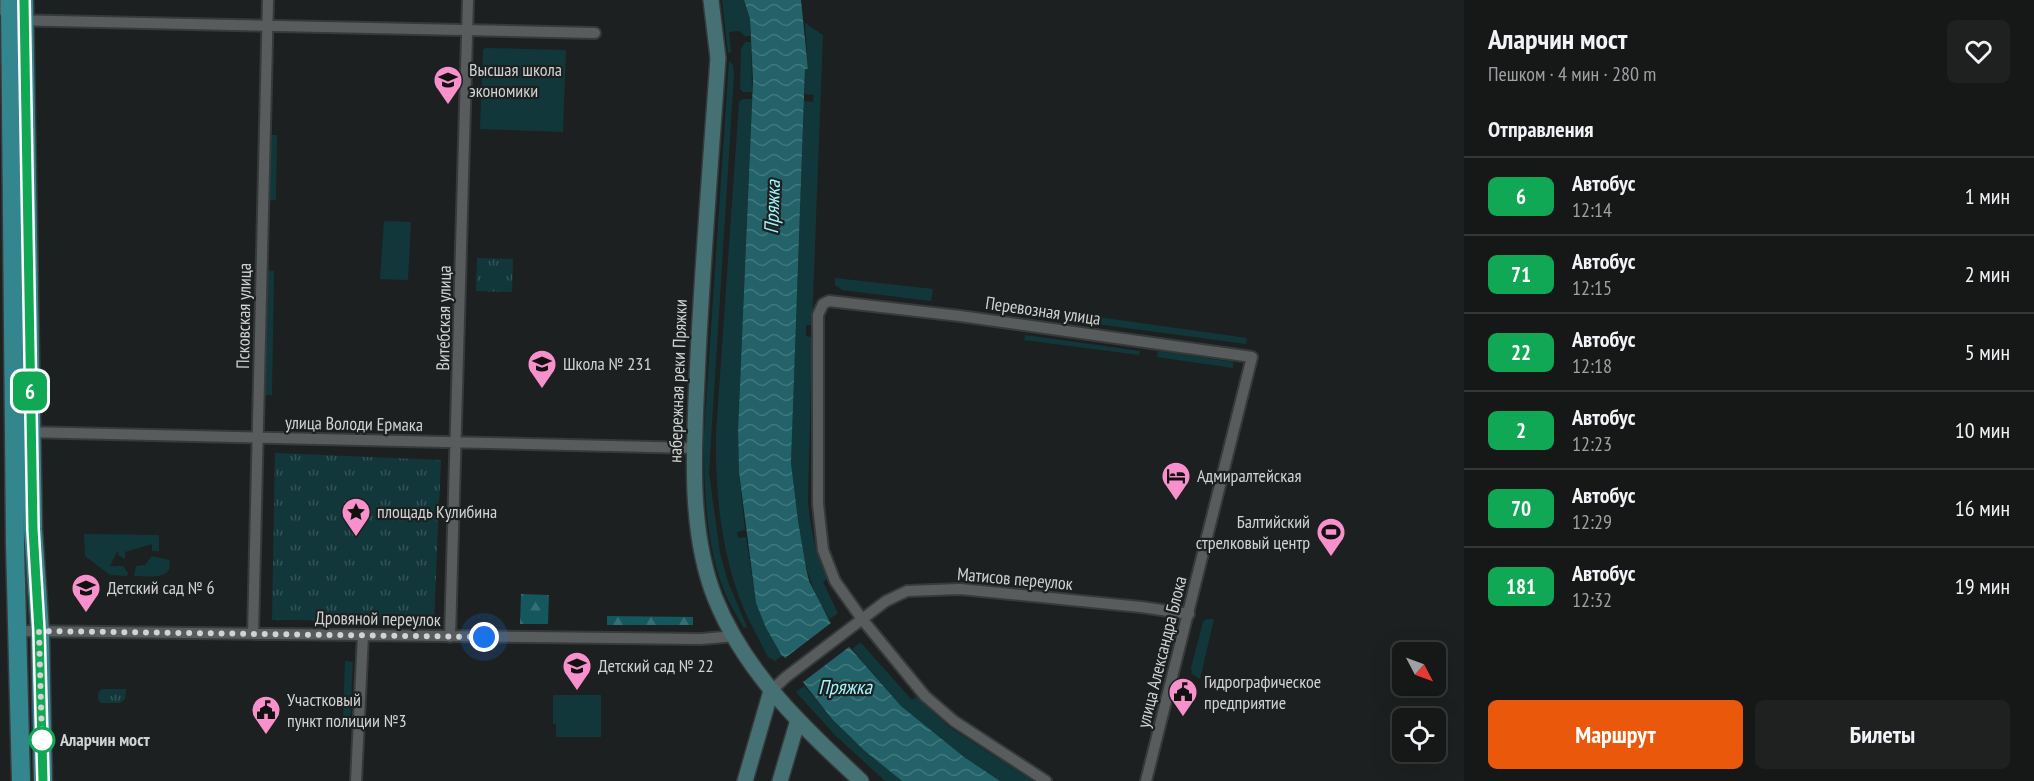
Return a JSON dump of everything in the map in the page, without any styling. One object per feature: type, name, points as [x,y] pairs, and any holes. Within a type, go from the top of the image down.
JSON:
[{"type":"main road","points":[[10,0],[27,130],[19,631],[21,781]]},
{"type":"main road","points":[[11,15],[24,0]]},
{"type":"main road","name":"набережная реки Пряжки","points":[[711,0],[718,58],[693,448],[699,542],[716,599],[755,671],[798,720],[861,781]]},
{"type":"main road","points":[[22,432],[33,529],[39,631],[43,781]]},
{"type":"main road","points":[[745,781],[771,691]]},
{"type":"main road","points":[[780,781],[798,720]]},
{"type":"street","name":"Псковская улица","points":[[253,633],[268,0]]},
{"type":"street","name":"Витебская улица","points":[[450,637],[468,0]]},
{"type":"street","points":[[11,15],[267,26],[595,33]]},
{"type":"street","name":"Перевозная улица","points":[[862,619],[835,581],[823,550],[818,504],[818,315],[823,304],[829,301],[960,316],[1252,357]]},
{"type":"street","name":"улица Александра Блока","points":[[1146,781],[1252,357]]},
{"type":"street","name":"улица Володи Ермака","points":[[22,432],[693,448]]},
{"type":"street","name":"Матисов переулок","points":[[771,691],[786,676],[886,601],[907,591],[960,588],[1189,614]]},
{"type":"street","points":[[862,619],[907,676],[932,702],[954,720],[1046,781]]},
{"type":"street","name":"Дровяной переулок","points":[[19,631],[705,639],[735,636]]},
{"type":"street","points":[[356,781],[363,635]]},
{"type":"green space","points":[[722,0],[744,0],[750,19],[750,36],[745,36],[739,31],[729,32],[731,52],[728,53]]},
{"type":"green space","points":[[805,23],[823,35],[812,325],[806,325],[806,336],[812,337],[808,502],[814,541],[827,579],[823,582],[838,613],[830,619],[805,564],[797,524],[791,463],[804,101],[813,102],[814,95],[805,94],[805,69],[808,68]]},
{"type":"green space","points":[[745,42],[751,42],[752,92],[743,92],[740,89],[741,49]]},
{"type":"green space","points":[[483,49],[566,50],[563,132],[480,129]]},
{"type":"green space","points":[[729,61],[733,65],[734,75],[709,473],[720,553],[728,582],[747,627],[744,628],[726,595],[714,557],[707,516],[704,474],[704,433]]},
{"type":"green space","points":[[743,99],[752,99],[738,431],[739,472],[745,530],[737,532],[738,538],[746,537],[756,603],[766,628],[782,656],[775,661],[768,657],[735,586],[729,565],[718,499],[716,433],[739,102]]},
{"type":"green space","points":[[269,135],[277,135],[276,200],[268,200]]},
{"type":"green space","points":[[384,221],[411,222],[408,280],[380,279]]},
{"type":"green space","points":[[477,258],[513,259],[512,292],[476,291]]},
{"type":"green space","points":[[267,270],[274,271],[272,395],[264,395]]},
{"type":"green space","points":[[835,278],[933,289],[931,301],[842,290],[835,285]]},
{"type":"green space","points":[[1098,317],[1247,338],[1246,344],[1097,324]]},
{"type":"green space","points":[[1025,335],[1140,351],[1139,355],[1024,340]]},
{"type":"green space","points":[[1158,351],[1233,362],[1233,368],[1157,357]]},
{"type":"green space","points":[[275,453],[441,460],[434,621],[272,620]]},
{"type":"green space","points":[[84,534],[159,535],[159,551],[152,551],[152,544],[125,552],[125,559],[118,555],[118,550],[110,566],[123,566],[128,573],[127,576],[110,575],[85,556]]},
{"type":"green space","points":[[152,556],[169,560],[168,571],[159,576],[134,576],[136,566],[145,565]]},
{"type":"green space","points":[[521,594],[549,595],[548,624],[520,624]]},
{"type":"green space","points":[[607,616],[693,617],[693,625],[607,625]]},
{"type":"green space","points":[[1206,619],[1214,619],[1200,679],[1192,674],[1191,668],[1203,622]]},
{"type":"green space","points":[[859,643],[912,700],[916,697],[949,727],[1033,781],[1000,781],[964,757],[901,706],[852,649]]},
{"type":"green space","points":[[345,661],[353,662],[350,722],[343,721]]},
{"type":"green space","points":[[804,686],[851,736],[902,781],[885,781],[835,735],[796,692]]},
{"type":"green space","points":[[102,689],[126,689],[125,699],[120,703],[101,703],[98,693]]},
{"type":"green space","points":[[553,695],[601,695],[601,737],[556,737],[556,724],[553,724]]},
{"type":"water","name":"Пряжка","points":[[744,0],[801,0],[808,69],[805,69],[791,463],[798,521],[809,581],[829,620],[901,706],[964,757],[1000,781],[902,781],[865,751],[833,720],[782,656],[766,628],[756,603],[739,472],[738,431],[753,80],[750,19]]},
{"type":"pier","points":[[832,618],[855,647],[852,649],[849,647],[803,682],[805,685],[802,688],[779,658],[783,656],[785,658],[831,623],[829,620]]},
{"type":"bus line","name":"6","points":[[24,0],[33,529],[39,631],[43,781]]},
{"type":"place","name":"Высшая школа экономики","points":[[448,106]]},
{"type":"place","name":"Школа № 231","points":[[542,390]]},
{"type":"place","name":"Адмиралтейская","points":[[1176,502]]},
{"type":"place","name":"площадь Кулибина","points":[[356,538]]},
{"type":"place","name":"Балтийский стрелковый центр","points":[[1331,558]]},
{"type":"place","name":"Детский сад № 6","points":[[86,614]]},
{"type":"place","name":"Детский сад № 22","points":[[577,692]]},
{"type":"place","name":"Гидрографическое предприятие","points":[[1183,718]]},
{"type":"place","name":"Участковый пункт полиции №3","points":[[266,736]]},
{"type":"place","name":"Аларчин мост","points":[[42,740]]},
{"type":"route","points":[[42,740],[39,631],[484,637]]}]
